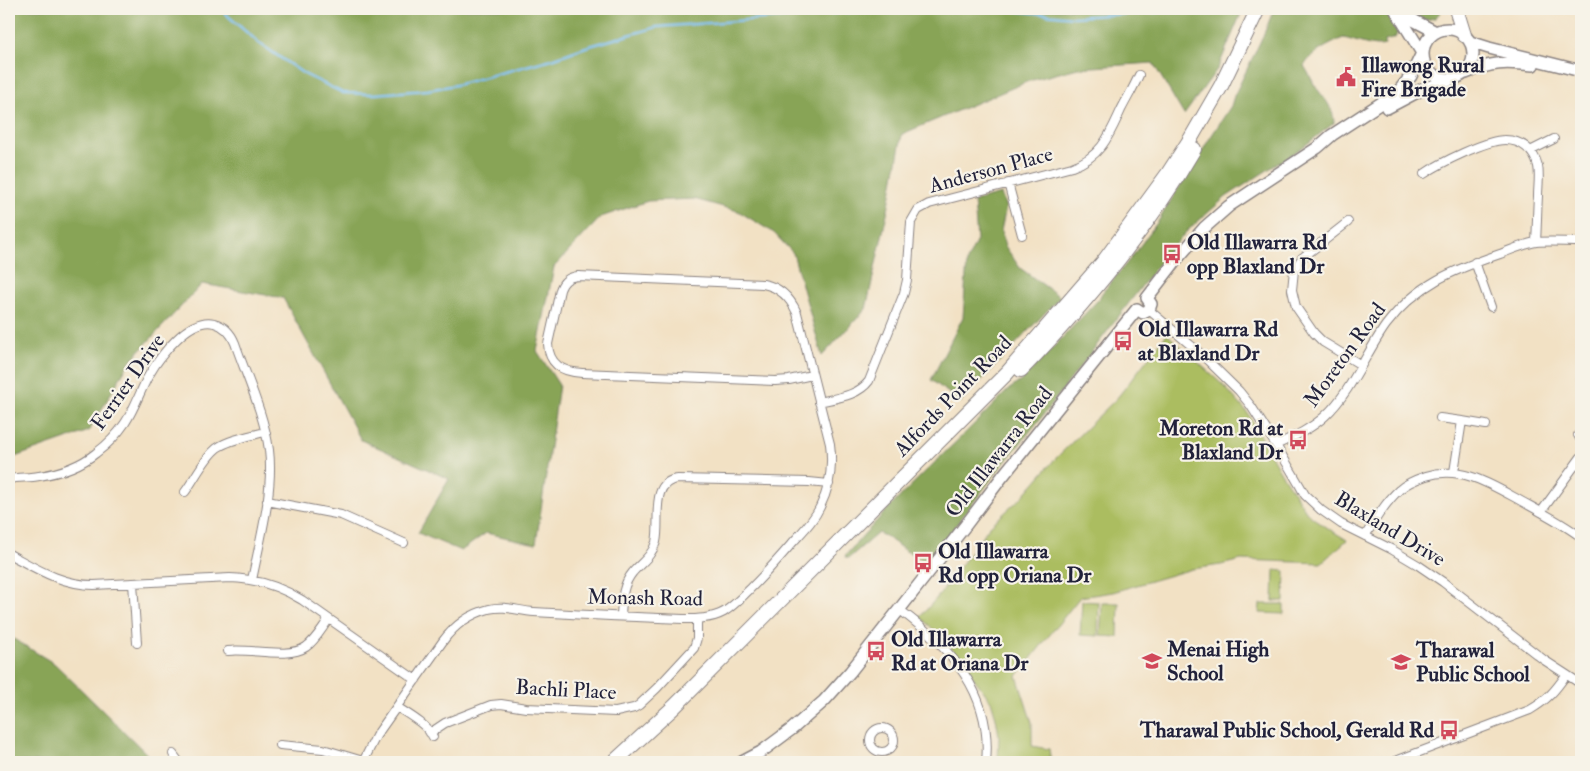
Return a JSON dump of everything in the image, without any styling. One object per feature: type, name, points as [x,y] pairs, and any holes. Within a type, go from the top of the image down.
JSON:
[{"type":"highway","name":"Alfords Point Road","points":[[614,762],[674,707],[1000,380],[1104,261],[1167,175],[1191,138],[1221,86],[1258,9]]},
{"type":"highway","name":"Alfords Point Road","points":[[627,762],[677,715],[839,553],[1084,303],[1138,234],[1175,182],[1229,87],[1267,9]]},
{"type":"highway","points":[[1456,9],[1467,38]]},
{"type":"street","points":[[1396,9],[1436,32]]},
{"type":"street","points":[[1396,9],[1422,53],[1423,60],[1429,71],[1439,78],[1452,80]]},
{"type":"street","points":[[1148,304],[1194,239],[1216,217],[1229,206],[1317,148],[1332,135],[1398,92],[1407,82],[1422,53],[1424,44],[1436,32],[1450,29],[1458,31],[1467,38],[1489,48],[1577,70]]},
{"type":"street","points":[[1465,73],[1473,58],[1473,50],[1467,38]]},
{"type":"street","points":[[1317,148],[1338,139],[1399,101],[1482,66],[1500,62],[1577,70]]},
{"type":"street","name":"Anderson Place","points":[[819,402],[856,392],[862,389],[869,381],[904,293],[907,280],[910,227],[918,210],[929,204],[1072,167],[1093,156],[1105,143],[1139,75]]},
{"type":"street","points":[[1532,150],[1554,139]]},
{"type":"street","points":[[1424,174],[1447,161],[1498,141],[1510,140],[1532,150],[1538,166],[1539,176],[1536,242]]},
{"type":"street","points":[[1008,184],[1022,235]]},
{"type":"street","points":[[1348,222],[1302,258],[1294,270],[1292,290],[1296,307],[1314,333],[1323,342],[1361,365]]},
{"type":"street","name":"Moreton Road","points":[[1276,445],[1310,428],[1323,418],[1342,396],[1385,327],[1424,287],[1438,278],[1474,262],[1536,242],[1581,242]]},
{"type":"street","points":[[1474,262],[1491,307]]},
{"type":"street","name":"Monash Road","points":[[363,762],[376,736],[396,707],[448,635],[460,623],[482,611],[504,607],[533,612],[697,619],[709,617],[724,612],[738,601],[810,523],[820,508],[828,484],[831,451],[812,374],[794,308],[784,293],[774,287],[762,284],[578,276],[567,279],[562,286],[548,344],[549,352],[554,361],[565,370],[582,373],[775,381],[812,374]]},
{"type":"street","name":"Old Illawarra Road","points":[[742,762],[761,752],[792,729],[824,701],[850,672],[966,526],[998,482],[1137,310],[1136,303],[1138,299],[1142,298],[1148,304]]},
{"type":"street","name":"Blaxland Drive","points":[[1148,304],[1239,391],[1276,445],[1305,495],[1321,510],[1341,524],[1418,565],[1444,582],[1544,660],[1581,684]]},
{"type":"street","name":"Ferrier Drive","points":[[9,479],[42,476],[65,470],[94,454],[124,424],[148,376],[169,348],[189,329],[202,322],[212,322],[222,326],[233,337],[265,432],[270,463],[267,501],[252,580]]},
{"type":"street","points":[[1440,418],[1486,425]]},
{"type":"street","points":[[1454,472],[1462,421]]},
{"type":"street","points":[[185,492],[217,448],[227,443],[265,432]]},
{"type":"street","points":[[1541,512],[1581,458]]},
{"type":"street","points":[[1365,536],[1386,504],[1400,489],[1417,479],[1436,473],[1454,472],[1486,482],[1541,512],[1581,537]]},
{"type":"street","points":[[621,616],[626,583],[633,572],[649,556],[655,545],[658,528],[659,497],[664,484],[672,480],[718,480],[828,484]]},
{"type":"street","points":[[267,501],[341,515],[404,543]]},
{"type":"street","points":[[9,554],[50,576],[66,582],[84,585],[220,578],[252,580],[270,585],[287,592],[329,619],[416,680]]},
{"type":"street","points":[[133,583],[137,643]]},
{"type":"street","points":[[900,610],[944,648],[968,677],[984,720],[986,762]]},
{"type":"street","points":[[228,651],[297,651],[311,642],[329,619]]},
{"type":"street","name":"Bachli Place","points":[[396,707],[418,722],[432,735],[445,723],[491,705],[501,704],[517,708],[616,712],[634,708],[657,688],[694,648],[697,638],[697,619]]},
{"type":"street","points":[[1392,762],[1530,710],[1552,694],[1566,675]]},
{"type":"street","points":[[280,745],[323,748],[363,762]]},
{"type":"street","points":[[881,762],[882,752]]},
{"type":"street","points":[[173,754],[179,762]]},
{"type":"green space","points":[[9,9],[1243,9],[1218,68],[1184,115],[1153,63],[1078,68],[1029,81],[902,134],[890,200],[866,309],[822,356],[793,253],[774,233],[738,211],[694,199],[648,201],[601,217],[554,267],[537,351],[559,385],[536,544],[486,533],[461,551],[418,533],[449,479],[361,440],[283,298],[202,284],[130,361],[89,431],[9,459]]},
{"type":"green space","points":[[1274,9],[1383,9],[1391,16],[1399,29],[1395,38],[1385,41],[1385,45],[1370,45],[1343,38],[1321,49],[1307,61],[1304,66],[1330,107],[1334,123],[1303,147],[1226,197],[1187,231],[1164,257],[1045,413],[948,536],[929,557],[923,560],[878,533],[849,558],[846,558],[845,556],[864,534],[904,492],[1008,390],[1022,380],[1099,299],[1131,258],[1159,220],[1231,106]]},
{"type":"green space","points":[[1405,9],[1444,9],[1435,18],[1421,21]]},
{"type":"green space","points":[[1001,194],[1006,207],[1001,231],[1005,246],[1020,268],[1060,297],[961,402],[931,380],[963,317],[967,261],[977,240],[974,201]]},
{"type":"green space","points":[[1167,334],[1225,387],[1247,412],[1281,473],[1308,514],[1347,540],[1321,563],[1241,560],[1192,569],[1113,592],[1080,597],[1017,676],[1032,723],[1032,746],[1049,749],[1051,762],[998,762],[999,736],[991,701],[946,641],[920,617],[941,593],[989,527],[1023,496],[1055,459],[1117,398]]},
{"type":"green space","points":[[1274,570],[1285,571],[1284,601],[1273,601]]},
{"type":"green space","points":[[1082,601],[1099,602],[1098,636],[1080,635]]},
{"type":"green space","points":[[1102,603],[1119,603],[1118,637],[1100,636]]},
{"type":"green space","points":[[1260,604],[1284,604],[1284,614],[1259,613]]},
{"type":"green space","points":[[9,636],[55,664],[155,762],[9,762]]},
{"type":"waterway","points":[[220,9],[259,43],[304,74],[343,93],[374,94],[427,90],[456,85],[552,59],[586,47],[657,27],[890,9],[998,9],[1073,17],[1177,11]]},
{"type":"place","name":"Illawong Rural Fire Brigade","points":[[1346,77]]},
{"type":"place","name":"Old Illawarra Rd opp Blaxland Dr","points":[[1172,254]]},
{"type":"place","name":"Old Illawarra Rd at Blaxland Dr","points":[[1123,341]]},
{"type":"place","name":"Moreton Rd at Blaxland Dr","points":[[1298,440]]},
{"type":"place","name":"Old Illawarra Rd opp Oriana Dr","points":[[923,563]]},
{"type":"place","name":"Old Illawarra Rd at Oriana Dr","points":[[876,651]]},
{"type":"place","name":"Menai High School","points":[[1152,661]]},
{"type":"place","name":"Tharawal Public School","points":[[1401,662]]},
{"type":"place","name":"Tharawal Public School, Gerald Rd","points":[[1449,730]]}]
